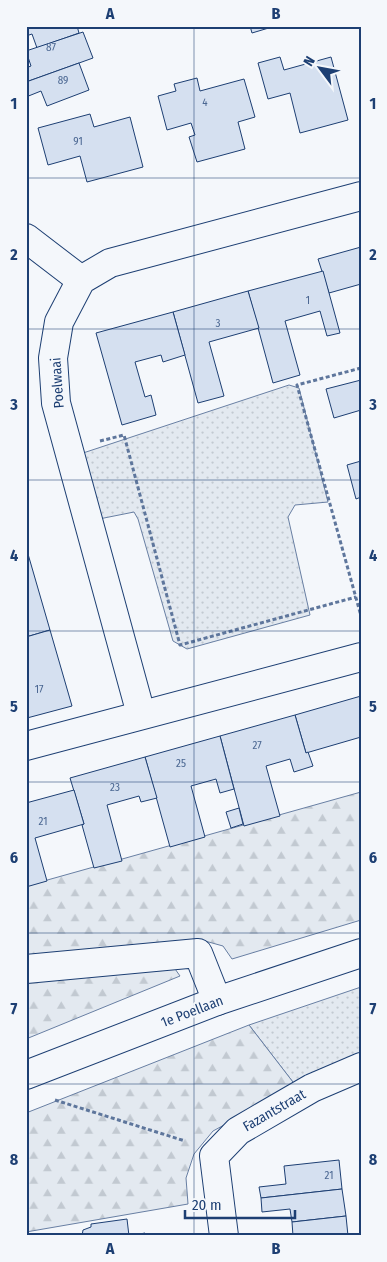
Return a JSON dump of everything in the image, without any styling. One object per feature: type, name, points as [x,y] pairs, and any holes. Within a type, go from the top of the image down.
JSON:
[{"type":"street","points":[[26,238],[81,280],[110,263],[361,196]]},
{"type":"street","name":"Poelwaai","points":[[81,280],[59,322],[53,358],[56,403],[141,714]]},
{"type":"street","points":[[26,746],[361,657]]},
{"type":"street","points":[[26,970],[198,953],[217,1001]]},
{"type":"street","name":"1e Poellaan","points":[[26,1075],[217,1001],[361,953]]},
{"type":"street","name":"Fazantstraat","points":[[214,1156],[238,1131],[312,1088],[361,1067]]},
{"type":"street","points":[[214,1156],[224,1236]]},
{"type":"path","points":[[361,368],[298,385],[361,616]]},
{"type":"path","points":[[68,449],[124,435],[180,645],[356,597]]},
{"type":"path","points":[[53,1100],[180,1138],[214,1156]]},
{"type":"green space","points":[[289,385],[299,388],[328,502],[295,505],[288,517],[310,615],[187,649],[173,641],[138,519],[134,512],[94,520],[77,455]]},
{"type":"green space","points":[[361,792],[361,920],[232,959],[223,946],[205,941],[26,958],[26,886]]},
{"type":"green space","points":[[173,966],[180,976],[26,1039],[26,981]]},
{"type":"green space","points":[[361,987],[361,1058],[296,1086],[249,1025]]},
{"type":"green space","points":[[249,1025],[296,1086],[213,1131],[194,1154],[186,1178],[188,1204],[26,1232],[26,1113]]},
{"type":"building","points":[[26,26],[77,26],[79,33],[37,48],[32,34],[26,36]]},
{"type":"building","points":[[250,26],[271,26],[272,27],[252,33]]},
{"type":"building","points":[[83,32],[93,58],[26,82],[26,68],[31,66],[26,51]]},
{"type":"building","points":[[280,57],[284,70],[331,57],[348,120],[300,133],[290,93],[268,99],[258,63]]},
{"type":"building","points":[[79,63],[89,90],[47,106],[41,91],[26,97],[26,82]]},
{"type":"building","points":[[197,78],[200,91],[244,79],[255,117],[238,122],[245,149],[197,162],[189,137],[195,135],[191,123],[167,130],[158,96],[176,91],[174,84]]},
{"type":"building","points":[[90,114],[94,127],[130,117],[143,167],[87,182],[80,156],[48,165],[38,128]]},
{"type":"building","points":[[361,247],[361,284],[329,293],[318,259]]},
{"type":"building","points":[[323,271],[340,333],[327,336],[320,311],[285,321],[300,375],[273,383],[248,291]]},
{"type":"building","points":[[248,291],[259,328],[209,342],[224,396],[198,403],[173,312]]},
{"type":"building","points":[[173,312],[185,355],[163,362],[161,355],[135,362],[145,397],[151,395],[156,415],[122,425],[96,333]]},
{"type":"building","points":[[361,380],[361,410],[334,418],[326,389]]},
{"type":"building","points":[[361,461],[361,497],[356,499],[347,465]]},
{"type":"building","points":[[28,554],[50,630],[26,637],[26,555]]},
{"type":"building","points":[[50,630],[72,706],[27,718],[26,637]]},
{"type":"building","points":[[361,696],[361,737],[306,753],[295,715]]},
{"type":"building","points":[[295,715],[306,753],[308,752],[313,766],[294,772],[290,759],[266,766],[280,816],[244,826],[220,736]]},
{"type":"building","points":[[220,736],[234,789],[220,793],[216,779],[191,786],[205,837],[170,847],[145,757]]},
{"type":"building","points":[[145,757],[157,798],[141,802],[139,796],[107,805],[122,861],[94,868],[82,825],[84,824],[70,778]]},
{"type":"building","points":[[74,790],[84,824],[35,838],[47,881],[26,887],[26,803]]},
{"type":"building","points":[[239,808],[243,824],[231,828],[226,812]]},
{"type":"building","points":[[339,1160],[342,1189],[261,1198],[259,1187],[286,1184],[284,1166]]},
{"type":"building","points":[[342,1189],[346,1216],[292,1222],[290,1209],[262,1212],[261,1198]]},
{"type":"building","points":[[346,1216],[348,1236],[293,1236],[292,1222]]},
{"type":"building","points":[[127,1219],[129,1236],[82,1236],[83,1230],[91,1227],[91,1224]]},
{"type":"building","points":[[145,1233],[146,1236],[129,1236]]}]
